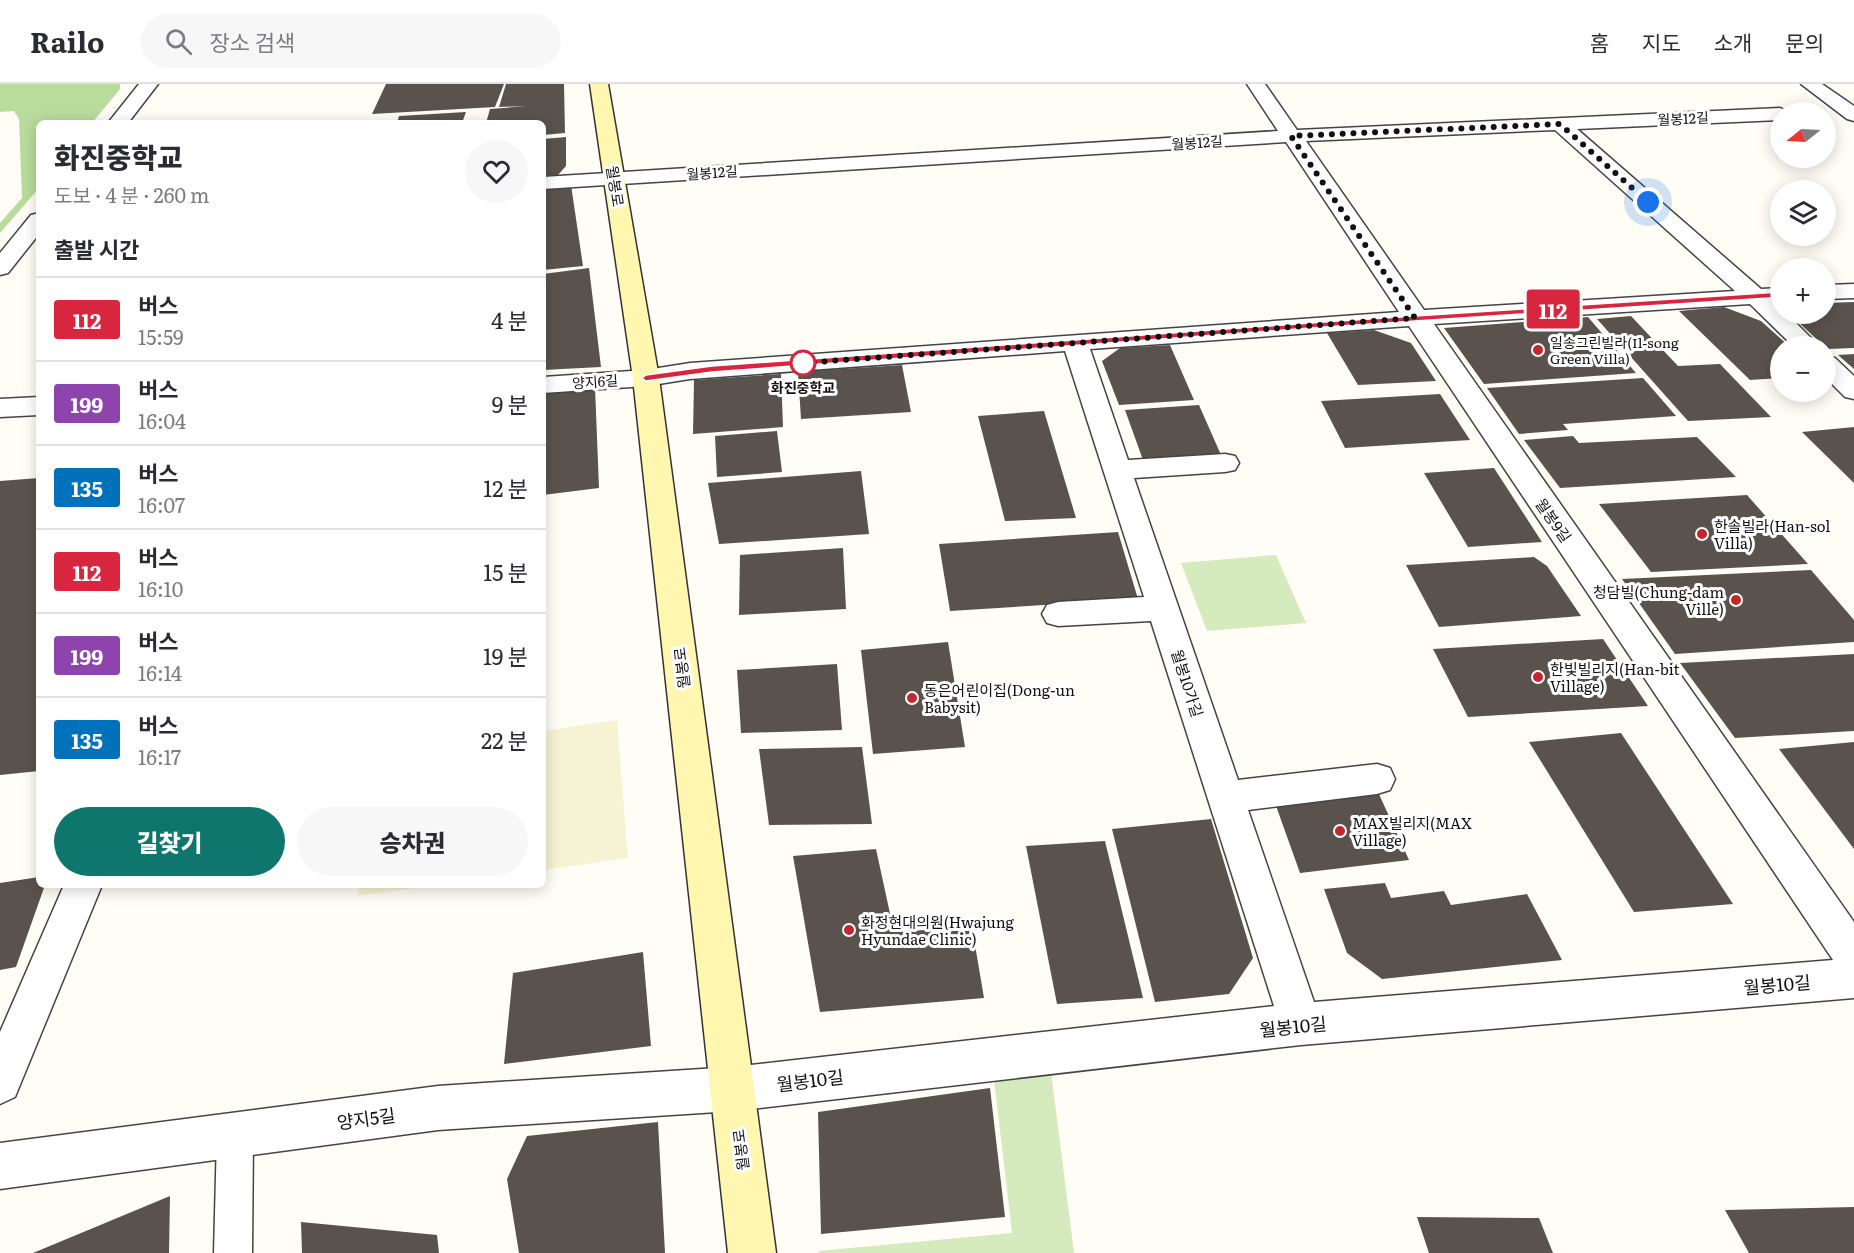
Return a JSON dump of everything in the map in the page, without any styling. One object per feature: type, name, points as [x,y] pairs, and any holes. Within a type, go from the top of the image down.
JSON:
[{"type":"street","points":[[120,120],[149,84]]},
{"type":"street","name":"월봉로","points":[[599,84],[646,378],[752,1253]]},
{"type":"street","name":"월봉9길","points":[[1256,84],[1854,956]]},
{"type":"street","points":[[1810,84],[1852,112]]},
{"type":"street","points":[[1836,112],[1852,112]]},
{"type":"street","name":"월봉12길","points":[[546,183],[1291,136],[1770,114]]},
{"type":"street","points":[[1560,124],[1755,296],[1797,336]]},
{"type":"street","points":[[4,257],[36,223]]},
{"type":"street","points":[[1836,292],[1854,291]]},
{"type":"street","name":"양지6길","points":[[546,385],[646,378],[690,371],[1415,318],[1770,295]]},
{"type":"street","name":"월봉10가길","points":[[1075,343],[1301,1024]]},
{"type":"street","points":[[1836,374],[1854,391]]},
{"type":"street","points":[[0,408],[36,406]]},
{"type":"street","points":[[1117,470],[1225,463]]},
{"type":"street","points":[[1058,614],[1163,608]]},
{"type":"street","points":[[1226,797],[1377,779]]},
{"type":"street","points":[[0,1082],[82,888]]},
{"type":"street","name":"월봉10길","points":[[733,1089],[1301,1024],[1854,978]]},
{"type":"street","name":"양지5길","points":[[0,1166],[438,1108],[733,1089]]},
{"type":"lane","points":[[233,1253],[235,1136]]},
{"type":"shaded area","points":[[617,720],[628,858],[546,870],[546,731]]},
{"type":"shaded area","points":[[359,888],[414,888],[357,896]]},
{"type":"green space","points":[[0,84],[120,84],[120,89],[94,120],[36,120],[36,191],[0,233],[0,223],[22,198],[19,119],[14,111],[0,112]]},
{"type":"green space","points":[[1276,555],[1306,623],[1207,631],[1181,563]]},
{"type":"green space","points":[[1051,1072],[1074,1253],[819,1253],[818,1251],[1012,1233],[994,1079]]},
{"type":"building","points":[[386,84],[504,84],[495,107],[372,114]]},
{"type":"building","points":[[506,84],[564,84],[565,133],[546,135],[546,120],[487,120],[490,109],[527,106],[499,107]]},
{"type":"building","points":[[466,112],[463,120],[398,120],[399,116]]},
{"type":"building","points":[[566,137],[566,166],[558,175],[546,176],[546,139]]},
{"type":"building","points":[[571,185],[583,266],[546,270],[546,188]]},
{"type":"building","points":[[589,268],[601,367],[546,370],[546,274]]},
{"type":"building","points":[[1854,302],[1854,348],[1836,349],[1836,336],[1813,336],[1800,324],[1836,324],[1836,303]]},
{"type":"building","points":[[1724,307],[1761,321],[1778,336],[1770,336],[1770,379],[1750,380],[1679,311]]},
{"type":"building","points":[[1631,316],[1678,366],[1720,364],[1771,417],[1688,421],[1597,319]]},
{"type":"building","name":"일송그린빌라(Il-song Green Villa)","points":[[1588,317],[1636,373],[1484,384],[1444,328]]},
{"type":"building","points":[[1374,330],[1411,343],[1436,381],[1358,385],[1327,333]]},
{"type":"building","points":[[1170,345],[1194,400],[1119,405],[1102,361],[1120,348]]},
{"type":"building","points":[[1854,354],[1854,369],[1838,355]]},
{"type":"building","points":[[902,365],[911,412],[801,419],[798,372]]},
{"type":"building","points":[[781,374],[783,427],[693,434],[694,380]]},
{"type":"building","points":[[1643,378],[1676,416],[1563,424],[1568,430],[1519,434],[1487,388]]},
{"type":"building","points":[[595,387],[599,488],[546,495],[546,391]]},
{"type":"building","points":[[1440,394],[1470,440],[1345,448],[1321,401]]},
{"type":"building","points":[[1199,405],[1221,455],[1143,460],[1125,410]]},
{"type":"building","points":[[1044,411],[1076,518],[1005,521],[978,416]]},
{"type":"building","points":[[1854,427],[1854,483],[1802,432]]},
{"type":"building","points":[[777,431],[782,472],[717,477],[715,436]]},
{"type":"building","points":[[1573,436],[1579,443],[1697,437],[1736,477],[1560,488],[1524,440]]},
{"type":"building","points":[[1494,468],[1542,542],[1468,547],[1424,473]]},
{"type":"building","points":[[861,471],[869,534],[719,544],[708,483]]},
{"type":"building","points":[[36,478],[36,771],[0,775],[0,481]]},
{"type":"building","name":"한솔빌라(Han-sol Villa)","points":[[1747,495],[1808,564],[1651,572],[1599,504]]},
{"type":"building","points":[[1118,532],[1138,599],[950,611],[939,544]]},
{"type":"building","points":[[843,548],[846,609],[739,615],[740,555]]},
{"type":"building","points":[[1534,557],[1547,566],[1581,616],[1439,627],[1406,565]]},
{"type":"building","name":"청담빌(Chung-dam Ville)","points":[[1811,570],[1854,620],[1854,642],[1675,654],[1622,579]]},
{"type":"building","name":"한빛빌리지(Han-bit Village)","points":[[1603,639],[1648,706],[1468,717],[1433,649]]},
{"type":"building","name":"동은어린이집(Dong-un Babysit)","points":[[948,642],[965,747],[873,754],[861,650]]},
{"type":"building","points":[[1854,654],[1854,731],[1735,738],[1680,663]]},
{"type":"building","points":[[837,664],[842,730],[741,733],[737,670]]},
{"type":"building","points":[[1621,733],[1733,904],[1634,912],[1529,742]]},
{"type":"building","points":[[1854,742],[1854,849],[1779,749]]},
{"type":"building","points":[[862,747],[872,824],[769,825],[759,749]]},
{"type":"building","name":"MAX빌리지(MAX Village)","points":[[1378,792],[1409,860],[1300,873],[1275,803]]},
{"type":"building","points":[[1211,819],[1253,958],[1229,994],[1155,1002],[1112,829]]},
{"type":"building","points":[[1105,841],[1143,998],[1057,1004],[1026,846]]},
{"type":"building","name":"화정현대의원(Hwajung Hyundae Clinic)","points":[[876,849],[894,932],[972,927],[984,998],[820,1012],[793,856]]},
{"type":"building","points":[[36,877],[36,888],[44,888],[16,967],[0,970],[0,883]]},
{"type":"building","points":[[1385,883],[1391,898],[1444,891],[1451,905],[1527,894],[1562,960],[1382,979],[1347,953],[1324,889]]},
{"type":"building","points":[[643,952],[651,1046],[504,1064],[513,973]]},
{"type":"building","points":[[990,1088],[1005,1217],[821,1234],[818,1112]]},
{"type":"building","points":[[658,1122],[665,1253],[519,1253],[507,1179],[527,1136]]},
{"type":"building","points":[[170,1196],[169,1253],[33,1253]]},
{"type":"building","points":[[1854,1207],[1854,1253],[1749,1253],[1725,1210]]},
{"type":"building","points":[[1417,1217],[1539,1218],[1553,1253],[1429,1253]]},
{"type":"building","points":[[301,1222],[437,1235],[439,1253],[302,1253]]},
{"type":"bus line","name":"112","points":[[646,378],[712,369],[1324,324],[1770,296]]},
{"type":"place","name":"일송그린빌라(Il-song Green Villa)","points":[[1538,350]]},
{"type":"place","name":"화진중학교","points":[[803,363]]},
{"type":"place","name":"한솔빌라(Han-sol Villa)","points":[[1702,534]]},
{"type":"place","name":"청담빌(Chung-dam Ville)","points":[[1736,600]]},
{"type":"place","name":"한빛빌리지(Han-bit Village)","points":[[1538,677]]},
{"type":"place","name":"동은어린이집(Dong-un Babysit)","points":[[912,698]]},
{"type":"place","name":"MAX빌리지(MAX Village)","points":[[1340,831]]},
{"type":"place","name":"화정현대의원(Hwajung Hyundae Clinic)","points":[[849,930]]},
{"type":"route","points":[[803,363],[1415,318],[1291,136],[1560,124],[1648,202]]}]
